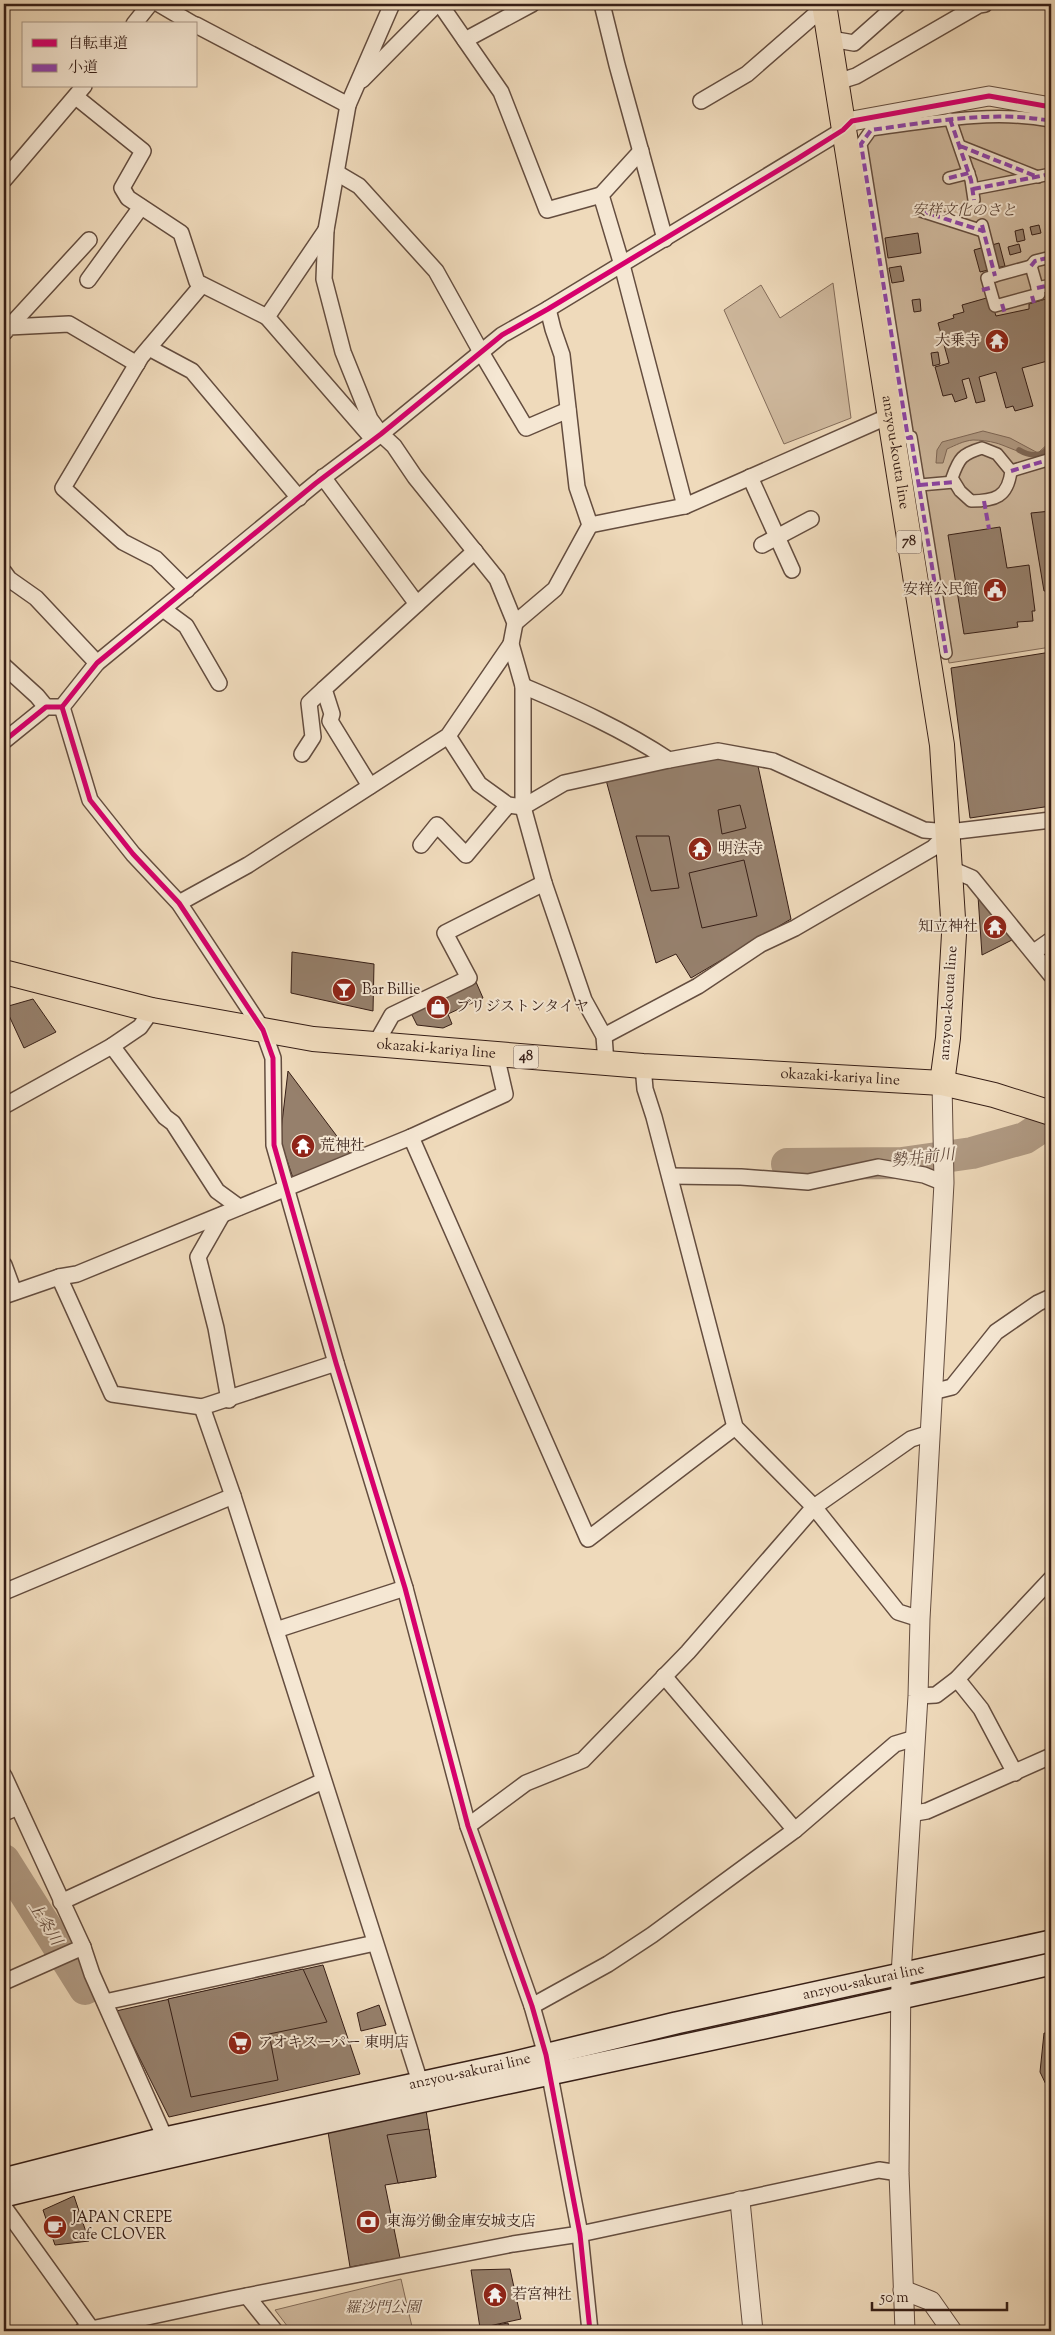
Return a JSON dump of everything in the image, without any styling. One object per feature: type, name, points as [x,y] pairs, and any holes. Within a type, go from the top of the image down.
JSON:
[{"type":"main road","name":"anzyou-kouta line","points":[[824,5],[831,39],[843,130],[942,745],[952,868],[954,934],[948,1038],[942,1082]]},
{"type":"main road","name":"okazaki-kariya line","points":[[4,972],[152,1010],[313,1039],[643,1066],[942,1082],[994,1095],[1051,1114]]},
{"type":"main road","name":"anzyou-sakurai line","points":[[4,2196],[173,2157],[548,2064],[676,2023],[1051,1941]]},
{"type":"main road","name":"anzyou-sakurai line","points":[[4,2178],[165,2138],[420,2082],[548,2064],[832,2012],[901,1999],[1051,1964]]},
{"type":"street","points":[[136,22],[150,4]]},
{"type":"street","points":[[159,4],[191,22]]},
{"type":"street","points":[[377,437],[343,352],[324,279],[326,230],[348,105],[392,4]]},
{"type":"street","points":[[357,84],[439,4],[501,92],[547,210],[601,194],[641,151]]},
{"type":"street","points":[[465,40],[532,4]]},
{"type":"street","points":[[602,4],[665,238]]},
{"type":"street","points":[[831,39],[854,43],[898,4]]},
{"type":"street","points":[[837,82],[856,76],[979,5],[985,4]]},
{"type":"street","points":[[701,101],[748,74],[824,5]]},
{"type":"street","points":[[198,26],[348,105]]},
{"type":"street","points":[[4,180],[80,92],[143,151],[122,188],[128,198],[181,233],[198,282],[267,317],[377,437],[394,446],[415,477],[497,579],[515,623],[511,644],[448,736],[248,866],[179,903]]},
{"type":"street","points":[[62,707],[97,663],[323,477],[377,437],[502,335],[622,265],[843,130],[852,121],[988,96],[1051,107]]},
{"type":"street","points":[[946,653],[920,485],[911,437],[908,438],[861,144],[871,130],[950,119],[992,116],[1035,118],[1051,121]]},
{"type":"street","points":[[950,119],[969,174],[973,195],[1051,174]]},
{"type":"street","points":[[960,146],[1038,177]]},
{"type":"street","points":[[337,173],[359,186],[436,271],[480,352],[526,428],[568,410]]},
{"type":"street","points":[[949,178],[969,174]]},
{"type":"street","points":[[601,194],[622,265],[685,506]]},
{"type":"street","points":[[88,280],[141,207]]},
{"type":"street","points":[[921,211],[982,228],[995,276]]},
{"type":"street","points":[[267,317],[326,230]]},
{"type":"street","points":[[6,330],[89,240]]},
{"type":"street","points":[[1051,257],[1036,261],[1031,266],[987,278],[986,289],[995,306],[1003,309],[1034,296],[1051,285]]},
{"type":"street","points":[[1031,266],[1034,296]]},
{"type":"street","points":[[187,590],[156,559],[123,542],[63,488],[137,364],[202,284]]},
{"type":"street","points":[[515,623],[555,589],[590,525],[577,487],[562,355],[552,329],[548,309]]},
{"type":"street","points":[[6,330],[69,324],[137,364]]},
{"type":"street","points":[[149,348],[192,371],[298,498]]},
{"type":"street","points":[[590,525],[685,506],[889,416]]},
{"type":"street","points":[[982,448],[997,454],[1011,471],[1009,484],[1002,494],[989,501],[971,501],[960,492],[952,478],[957,463],[965,453],[982,448]]},
{"type":"street","points":[[1011,471],[1051,459]]},
{"type":"street","points":[[323,477],[417,604]]},
{"type":"street","points":[[750,478],[792,570]]},
{"type":"street","points":[[920,485],[954,482]]},
{"type":"street","points":[[762,545],[811,519]]},
{"type":"street","points":[[302,754],[313,737],[309,703],[475,551]]},
{"type":"street","points":[[4,572],[9,579],[36,598],[97,663]]},
{"type":"street","points":[[163,609],[186,626],[219,683]]},
{"type":"street","points":[[511,644],[522,686],[516,806],[584,1000],[604,1036],[606,1063]]},
{"type":"street","points":[[4,666],[38,696],[46,707]]},
{"type":"street","points":[[522,686],[556,700],[642,742],[669,760]]},
{"type":"street","points":[[324,689],[332,714],[330,721],[370,786]]},
{"type":"street","points":[[4,740],[46,707],[62,707]]},
{"type":"street","points":[[62,707],[90,800],[134,854],[179,903],[263,1030],[273,1058],[274,1145],[285,1187],[336,1363],[405,1588],[468,1826],[532,2006],[548,2064],[580,2234],[590,2331]]},
{"type":"street","points":[[448,736],[479,784],[516,806]]},
{"type":"street","points":[[421,846],[437,825],[466,855],[516,806],[564,783],[718,751],[773,761],[924,830],[949,832],[1051,820]]},
{"type":"street","points":[[604,1036],[698,986],[761,944],[794,928],[933,848],[949,832]]},
{"type":"street","points":[[952,868],[972,878],[1051,975]]},
{"type":"street","points":[[374,1045],[392,1015],[469,978],[445,933],[544,883]]},
{"type":"street","points":[[1034,952],[1051,940]]},
{"type":"street","points":[[4,1106],[112,1046],[140,1027],[152,1010]]},
{"type":"street","points":[[112,1046],[165,1117],[174,1123],[217,1191],[239,1207]]},
{"type":"street","points":[[4,1265],[9,1294],[58,1278],[78,1274],[412,1136],[505,1094],[496,1054]]},
{"type":"street","points":[[643,1066],[645,1089],[670,1176],[736,1427],[814,1506],[898,1612],[920,1619]]},
{"type":"street","points":[[905,2331],[900,2173],[899,2044],[901,1975],[918,1696],[920,1619],[944,1183],[942,1082]]},
{"type":"street","points":[[412,1136],[588,1539],[736,1427]]},
{"type":"street","points":[[670,1176],[741,1177],[808,1182],[878,1167],[924,1175],[944,1183]]},
{"type":"street","points":[[222,1215],[198,1257],[216,1328],[229,1400]]},
{"type":"street","points":[[58,1278],[112,1394],[202,1408],[336,1363]]},
{"type":"street","points":[[932,1392],[952,1387],[996,1332],[1038,1303],[1051,1297]]},
{"type":"street","points":[[202,1408],[233,1496],[420,2082]]},
{"type":"street","points":[[468,1826],[526,1782],[584,1760],[664,1676],[814,1506],[912,1439],[930,1432]]},
{"type":"street","points":[[4,1592],[233,1496]]},
{"type":"street","points":[[918,1696],[936,1695],[957,1679],[1051,1580]]},
{"type":"street","points":[[276,1630],[405,1588]]},
{"type":"street","points":[[664,1676],[795,1830]]},
{"type":"street","points":[[957,1679],[981,1709],[1015,1774]]},
{"type":"street","points":[[532,2006],[608,1964],[652,1935],[795,1830],[896,1744],[915,1738]]},
{"type":"street","points":[[910,1814],[927,1811],[1015,1774],[1051,1756]]},
{"type":"street","points":[[4,1776],[60,1902],[83,1947],[173,2157]]},
{"type":"street","points":[[60,1902],[323,1781]]},
{"type":"street","points":[[4,1813],[18,1807]]},
{"type":"street","points":[[105,2002],[375,1943]]},
{"type":"street","points":[[4,1982],[83,1947]]},
{"type":"street","points":[[4,2207],[89,2330],[247,2296],[514,2244],[580,2234],[879,2170],[900,2173]]},
{"type":"street","points":[[740,2201],[753,2331]]},
{"type":"street","points":[[903,2290],[931,2301],[952,2331]]},
{"type":"street","points":[[247,2296],[276,2331]]},
{"type":"green space","name":"安祥文化のさと","points":[[985,120],[1051,126],[1051,647],[949,663],[916,432],[911,433],[864,146],[873,134]]},
{"type":"green space","points":[[833,283],[851,418],[784,444],[724,310],[761,285],[780,318]]},
{"type":"green space","name":"羅沙門公園","points":[[401,2279],[413,2331],[291,2331],[275,2310]]},
{"type":"shaded area","points":[[983,431],[1010,438],[1038,453],[1051,441],[1049,450],[1037,456],[1019,452],[993,442],[973,440],[947,449],[943,463],[936,463],[937,450],[942,442]]},
{"type":"building","points":[[1039,225],[1041,233],[1032,235],[1030,227]]},
{"type":"building","points":[[1023,229],[1025,240],[1017,242],[1015,231]]},
{"type":"building","points":[[918,233],[921,253],[888,258],[885,238]]},
{"type":"building","points":[[999,243],[1005,266],[980,272],[974,250]]},
{"type":"building","points":[[1019,244],[1021,252],[1010,255],[1008,247]]},
{"type":"building","points":[[901,266],[904,281],[892,283],[889,268]]},
{"type":"building","name":"大乗寺","points":[[990,297],[996,316],[1029,309],[1029,304],[1049,298],[1051,304],[1051,360],[1022,368],[1033,406],[1015,411],[1013,406],[1006,408],[996,372],[979,377],[985,401],[976,403],[969,378],[962,380],[967,398],[955,402],[952,394],[943,396],[935,367],[949,363],[938,323],[954,318],[953,315],[964,312],[962,305]]},
{"type":"building","points":[[920,299],[921,311],[914,312],[912,300]]},
{"type":"building","points":[[938,352],[940,364],[933,366],[931,353]]},
{"type":"building","points":[[1051,511],[1051,611],[1048,591],[1044,591],[1031,513]]},
{"type":"building","name":"安祥公民館","points":[[1000,527],[1007,568],[1029,565],[1035,611],[1032,611],[1033,621],[1017,622],[1018,627],[964,634],[948,535]]},
{"type":"building","points":[[1051,652],[1051,806],[970,818],[951,668]]},
{"type":"building","name":"明法寺","points":[[717,757],[758,766],[791,919],[691,978],[676,954],[656,963],[606,780]]},
{"type":"building","points":[[740,805],[746,828],[722,834],[718,810]]},
{"type":"building","points":[[636,836],[669,836],[679,888],[651,891]]},
{"type":"building","points":[[744,860],[757,916],[702,928],[689,873]]},
{"type":"building","points":[[978,896],[1014,939],[982,955]]},
{"type":"building","points":[[292,952],[374,964],[373,1011],[291,993]]},
{"type":"building","points":[[476,982],[483,998],[448,1014],[452,1024],[443,1028],[417,1025],[411,1013]]},
{"type":"building","points":[[33,999],[56,1032],[24,1048],[5,1007]]},
{"type":"building","points":[[288,1071],[351,1155],[293,1178],[280,1140]]},
{"type":"building","name":"アオキスーパー 東明店","points":[[323,1965],[360,2074],[169,2117],[116,2011]]},
{"type":"building","points":[[303,1969],[327,2022],[269,2034],[278,2080],[191,2097],[168,1999]]},
{"type":"building","points":[[379,2005],[386,2025],[361,2031],[357,2013]]},
{"type":"building","points":[[1044,2033],[1051,2034],[1051,2095],[1040,2072]]},
{"type":"building","name":"東海労働金庫安城支店","points":[[426,2110],[436,2177],[385,2185],[400,2258],[350,2267],[328,2132]]},
{"type":"building","points":[[429,2129],[436,2177],[398,2183],[387,2135]]},
{"type":"building","points":[[74,2196],[89,2241],[55,2245],[43,2210]]},
{"type":"building","name":"若宮神社","points":[[510,2269],[521,2319],[480,2328],[471,2270]]},
{"type":"building","points":[[508,2323],[510,2331],[462,2331],[480,2328]]},
{"type":"waterway","points":[[1019,450],[1036,455],[1041,454],[1051,445]]},
{"type":"waterway","name":"勢井前川","points":[[787,1164],[902,1163],[972,1153],[1025,1138],[1051,1121]]},
{"type":"waterway","name":"上条川","points":[[4,1860],[85,1989]]},
{"type":"marked path","points":[[946,653],[911,437],[908,438],[861,144],[871,130],[961,118],[1006,117],[1051,121]]},
{"type":"marked path","points":[[950,119],[971,180],[974,200]]},
{"type":"marked path","points":[[960,146],[1038,177]]},
{"type":"marked path","points":[[949,178],[969,173]]},
{"type":"marked path","points":[[973,189],[1051,174]]},
{"type":"marked path","points":[[921,211],[983,231]]},
{"type":"marked path","points":[[982,225],[995,276]]},
{"type":"marked path","points":[[1031,266],[1035,261],[1051,257]]},
{"type":"marked path","points":[[1037,288],[1051,285]]},
{"type":"marked path","points":[[982,290],[990,288]]},
{"type":"marked path","points":[[1032,296],[1034,303]]},
{"type":"marked path","points":[[1002,304],[1005,314]]},
{"type":"marked path","points":[[1011,471],[1051,459]]},
{"type":"marked path","points":[[920,485],[954,482]]},
{"type":"marked path","points":[[984,501],[989,529]]},
{"type":"cycle path","points":[[4,741],[46,707],[62,707],[97,663],[316,483],[381,434],[502,335],[797,159],[843,130],[852,121],[989,96],[1051,107]]},
{"type":"cycle path","points":[[62,707],[90,800],[133,854],[179,903],[263,1030],[273,1058],[274,1145],[336,1363],[405,1588],[468,1826],[532,2006],[546,2055],[580,2234],[590,2331]]},
{"type":"place","name":"大乗寺","points":[[997,341]]},
{"type":"place","name":"安祥公民館","points":[[995,590]]},
{"type":"place","name":"明法寺","points":[[700,849]]},
{"type":"place","name":"知立神社","points":[[995,927]]},
{"type":"place","name":"Bar Billie","points":[[344,990]]},
{"type":"place","name":"ブリジストンタイヤ","points":[[438,1007]]},
{"type":"place","name":"荒神社","points":[[303,1146]]},
{"type":"place","name":"アオキスーパー 東明店","points":[[240,2043]]},
{"type":"place","name":"東海労働金庫安城支店","points":[[368,2222]]},
{"type":"place","name":"JAPAN CREPE cafe CLOVER","points":[[55,2227]]},
{"type":"place","name":"若宮神社","points":[[495,2295]]}]
